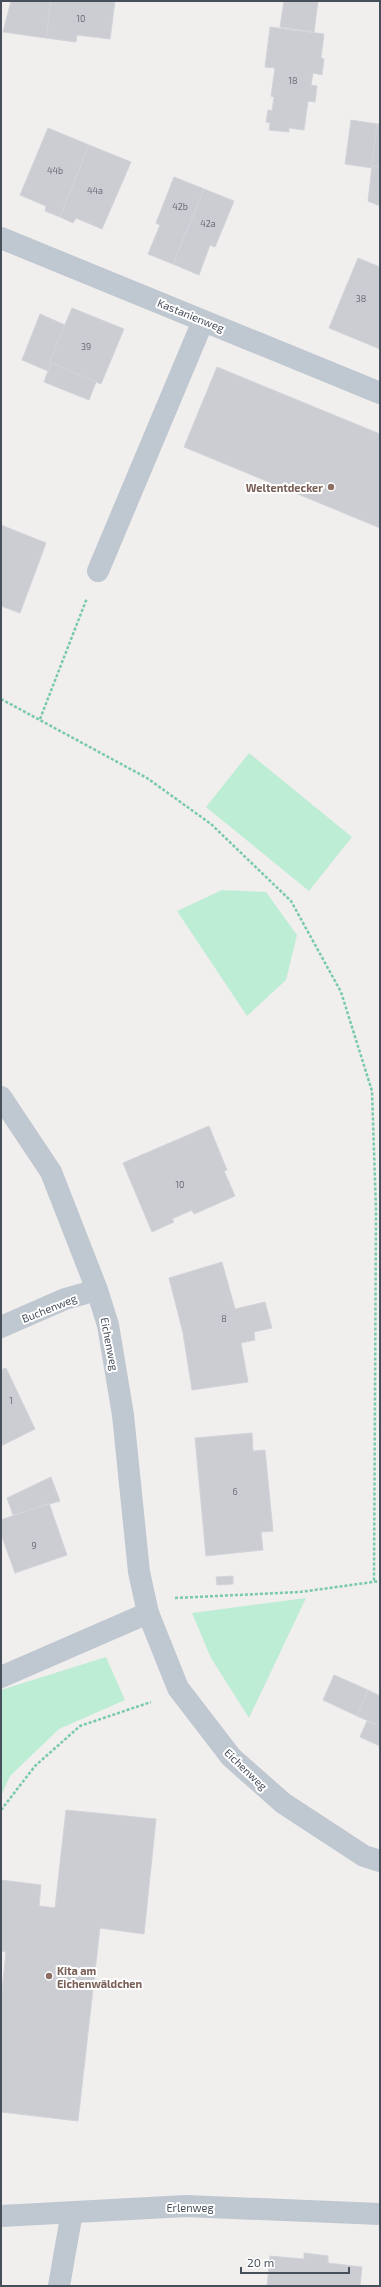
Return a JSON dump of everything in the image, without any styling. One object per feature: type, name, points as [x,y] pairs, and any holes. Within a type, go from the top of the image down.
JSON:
[{"type":"street","name":"Kastanienweg","points":[[1,238],[380,393]]},
{"type":"street","points":[[98,571],[203,321]]},
{"type":"street","name":"Eichenweg","points":[[1,1097],[50,1172],[97,1290],[108,1325],[123,1415],[139,1572],[148,1613],[178,1688],[231,1757],[283,1803],[364,1856],[380,1861]]},
{"type":"street","name":"Buchenweg","points":[[1,1327],[65,1299],[97,1290]]},
{"type":"street","points":[[1,1677],[148,1613]]},
{"type":"street","name":"Erlenweg","points":[[1,2216],[186,2206],[380,2214]]},
{"type":"street","points":[[59,2286],[72,2212]]},
{"type":"path","points":[[40,719],[98,571]]},
{"type":"path","points":[[1,699],[148,778],[211,824],[291,901],[341,992],[372,1091],[376,1210],[374,1582]]},
{"type":"path","points":[[148,1613],[172,1598],[300,1592],[380,1581]]},
{"type":"path","points":[[1,1810],[35,1766],[80,1726],[147,1704],[178,1688]]},
{"type":"green space","points":[[249,753],[352,837],[309,891],[206,807]]},
{"type":"green space","points":[[222,890],[266,892],[297,935],[286,980],[247,1016],[177,911]]},
{"type":"green space","points":[[306,1598],[249,1718],[211,1658],[192,1613]]},
{"type":"green space","points":[[106,1657],[125,1700],[59,1729],[10,1776],[1,1796],[1,1690]]},
{"type":"building","points":[[11,1],[51,1],[46,38],[3,32]]},
{"type":"building","points":[[51,1],[115,1],[110,39],[77,35],[76,42],[46,38]]},
{"type":"building","points":[[284,1],[318,1],[314,32],[280,27]]},
{"type":"building","points":[[270,27],[324,34],[321,58],[324,59],[322,75],[313,73],[311,85],[317,86],[315,102],[308,101],[304,130],[289,128],[289,132],[269,130],[270,123],[266,122],[268,110],[272,111],[274,97],[271,96],[275,68],[265,67]]},
{"type":"building","points":[[351,120],[377,124],[372,168],[345,164]]},
{"type":"building","points":[[377,124],[380,124],[380,167],[372,166]]},
{"type":"building","points":[[48,128],[89,145],[60,217],[45,211],[46,206],[20,195]]},
{"type":"building","points":[[89,145],[131,162],[102,229],[76,218],[73,223],[60,217]]},
{"type":"building","points":[[372,166],[380,167],[380,206],[368,201]]},
{"type":"building","points":[[174,177],[204,189],[173,264],[148,254],[160,225],[156,223]]},
{"type":"building","points":[[204,189],[234,201],[215,247],[210,245],[199,275],[173,264]]},
{"type":"building","points":[[358,258],[380,267],[380,349],[329,328]]},
{"type":"building","points":[[72,308],[124,329],[101,384],[49,362]]},
{"type":"building","points":[[40,314],[65,325],[49,362],[51,363],[48,371],[22,360]]},
{"type":"building","points":[[51,363],[96,382],[89,400],[44,382]]},
{"type":"building","name":"Weltentdecker","points":[[217,367],[380,434],[380,528],[184,447]]},
{"type":"building","points":[[1,525],[46,543],[20,613],[1,606]]},
{"type":"building","points":[[209,1126],[227,1170],[224,1171],[235,1196],[194,1214],[192,1210],[172,1219],[174,1222],[152,1232],[123,1163]]},
{"type":"building","points":[[222,1262],[235,1309],[265,1302],[272,1328],[254,1332],[255,1340],[241,1343],[248,1382],[192,1390],[183,1333],[169,1278]]},
{"type":"building","points":[[6,1368],[35,1429],[1,1446],[1,1370]]},
{"type":"building","points":[[252,1433],[253,1451],[265,1450],[273,1531],[261,1532],[263,1550],[206,1556],[195,1438]]},
{"type":"building","points":[[51,1477],[60,1501],[13,1515],[7,1498]]},
{"type":"building","points":[[49,1503],[67,1555],[15,1573],[1,1534],[1,1520]]},
{"type":"building","points":[[233,1576],[233,1584],[217,1585],[216,1577]]},
{"type":"building","points":[[334,1675],[368,1690],[357,1716],[323,1700]]},
{"type":"building","points":[[368,1690],[380,1696],[380,1726],[357,1716]]},
{"type":"building","points":[[367,1721],[380,1726],[380,1746],[360,1737]]},
{"type":"building","name":"Kita am Eichenwäldchen","points":[[66,1810],[156,1819],[144,1934],[100,1928],[78,2121],[1,2112],[1,2000],[6,1952],[1,1951],[1,1880],[41,1885],[39,1906],[55,1908]]},
{"type":"building","points":[[304,2253],[328,2256],[328,2263],[362,2267],[360,2286],[267,2286],[270,2256],[304,2259]]},
{"type":"place","name":"Weltentdecker","points":[[331,487]]},
{"type":"place","name":"Kita am Eichenwäldchen","points":[[49,1976]]}]
